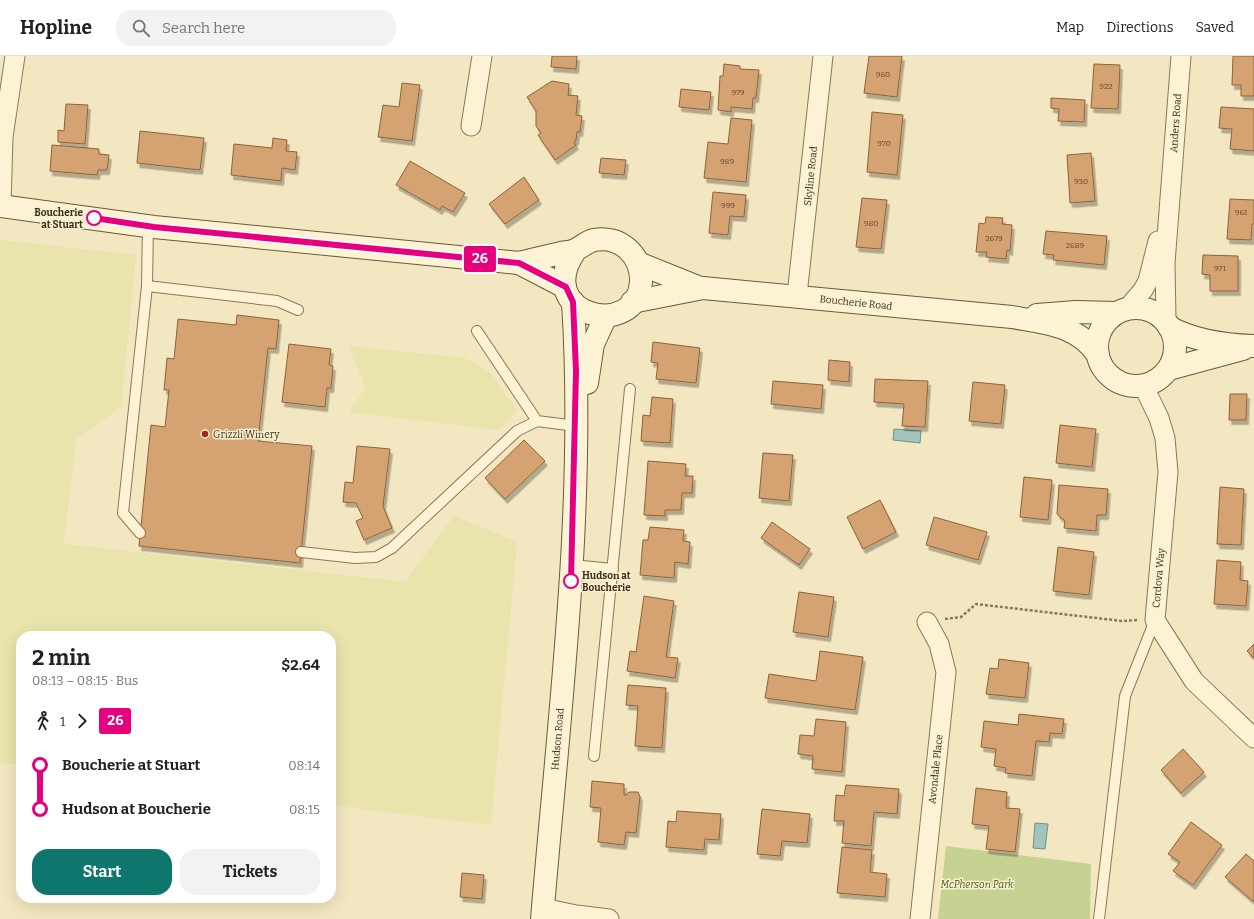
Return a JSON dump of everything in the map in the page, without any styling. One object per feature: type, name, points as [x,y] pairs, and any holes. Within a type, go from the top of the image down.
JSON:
[{"type":"main road","name":"Boucherie Road","points":[[1,206],[148,225],[519,263],[575,250],[592,240],[611,240],[631,251],[638,263],[641,273],[641,284],[632,302],[624,310],[606,316],[593,315],[582,310],[569,294],[519,263]]},
{"type":"main road","points":[[569,294],[565,270],[575,250]]},
{"type":"main road","name":"Boucherie Road","points":[[638,263],[700,288]]},
{"type":"main road","name":"Boucherie Road","points":[[632,302],[700,288],[1012,317],[1055,324],[1070,330],[1090,344],[1098,355]]},
{"type":"main road","name":"Hudson Road","points":[[569,294],[576,349],[573,562]]},
{"type":"main road","points":[[1168,324],[1173,335],[1175,348],[1173,361],[1168,369],[1158,379],[1144,385],[1134,386],[1115,380],[1101,365],[1097,343],[1100,331],[1107,321],[1122,311],[1138,307],[1148,309],[1158,314],[1168,324],[1184,335],[1253,346]]},
{"type":"main road","name":"Boucherie Road","points":[[1012,317],[1076,312],[1122,311]]},
{"type":"main road","name":"Hudson Road","points":[[542,914],[573,562],[588,370],[593,344],[606,316]]},
{"type":"main road","points":[[1168,369],[1253,346]]},
{"type":"street","points":[[471,126],[482,56]]},
{"type":"street","name":"Skyline Road","points":[[796,296],[823,56]]},
{"type":"street","name":"Anders Road","points":[[1168,324],[1165,263],[1171,191],[1173,141],[1181,56]]},
{"type":"street","points":[[1,206],[2,137],[10,57]]},
{"type":"street","name":"Anders Road","points":[[1122,311],[1143,290],[1148,281],[1171,191]]},
{"type":"street","name":"Cordova Way","points":[[1144,385],[1159,418],[1165,438],[1168,472],[1155,620],[1194,681],[1254,738]]},
{"type":"street","name":"Avondale Place","points":[[920,919],[946,672],[938,644],[927,622]]},
{"type":"street","points":[[542,914],[609,919]]},
{"type":"lane","points":[[140,533],[123,513],[147,286],[148,225]]},
{"type":"lane","points":[[147,286],[277,301],[298,310]]},
{"type":"lane","points":[[477,331],[537,421]]},
{"type":"lane","points":[[594,756],[630,389]]},
{"type":"lane","points":[[301,552],[355,558],[376,557],[392,548],[517,431],[537,421],[576,426]]},
{"type":"lane","points":[[573,562],[613,569]]},
{"type":"lane","points":[[1099,919],[1125,696],[1155,620]]},
{"type":"path","points":[[927,622],[961,617],[976,604],[1122,621],[1155,620]]},
{"type":"shaded area","points":[[0,240],[136,255],[121,407],[76,439],[64,544],[405,582],[454,516],[517,542],[491,825],[336,806],[336,631],[16,631],[16,765],[0,763]]},
{"type":"shaded area","points":[[348,346],[465,358],[491,373],[517,411],[499,430],[349,412],[366,387]]},
{"type":"green space","name":"McPherson Park","points":[[946,846],[1091,864],[1090,919],[938,919]]},
{"type":"water","points":[[894,429],[921,431],[920,443],[893,440]]},
{"type":"water","points":[[1035,823],[1048,824],[1045,849],[1033,848]]},
{"type":"building","points":[[552,56],[577,56],[576,69],[551,67]]},
{"type":"building","points":[[869,56],[902,56],[897,97],[864,93]]},
{"type":"building","points":[[1233,56],[1254,56],[1254,96],[1241,96],[1241,85],[1232,85]]},
{"type":"building","points":[[724,64],[740,66],[740,69],[759,70],[756,98],[753,98],[752,109],[731,107],[731,112],[718,110],[720,76],[723,76]]},
{"type":"building","points":[[1094,64],[1120,65],[1118,109],[1091,108]]},
{"type":"building","points":[[552,81],[569,84],[568,95],[578,96],[576,115],[582,116],[580,132],[577,132],[576,140],[574,142],[576,145],[555,160],[538,135],[541,133],[536,126],[536,111],[527,97]]},
{"type":"building","points":[[402,83],[420,85],[412,141],[378,137],[383,105],[399,107]]},
{"type":"building","points":[[681,89],[711,92],[709,110],[679,107]]},
{"type":"building","points":[[1051,98],[1085,100],[1084,122],[1058,121],[1059,109],[1051,108]]},
{"type":"building","points":[[66,104],[88,105],[85,144],[58,142],[58,130],[64,131]]},
{"type":"building","points":[[1221,107],[1254,109],[1254,151],[1230,149],[1232,129],[1219,128]]},
{"type":"building","points":[[872,112],[903,115],[897,175],[867,172]]},
{"type":"building","points":[[731,118],[752,120],[746,182],[704,178],[708,142],[728,144]]},
{"type":"building","points":[[140,131],[204,138],[200,170],[137,163]]},
{"type":"building","points":[[273,138],[287,140],[286,151],[297,152],[295,170],[282,168],[281,181],[231,175],[234,144],[272,148]]},
{"type":"building","points":[[52,145],[99,149],[99,154],[109,155],[107,170],[98,170],[97,175],[50,171]]},
{"type":"building","points":[[1091,153],[1095,201],[1070,203],[1067,155]]},
{"type":"building","points":[[601,158],[626,160],[624,175],[599,173]]},
{"type":"building","points":[[410,161],[465,193],[453,212],[442,206],[440,210],[396,185]]},
{"type":"building","points":[[524,177],[539,200],[505,224],[489,204]]},
{"type":"building","points":[[713,192],[746,195],[744,217],[730,216],[728,235],[709,233]]},
{"type":"building","points":[[862,198],[887,200],[881,249],[856,247]]},
{"type":"building","points":[[1230,199],[1254,200],[1254,224],[1252,224],[1251,240],[1227,239]]},
{"type":"building","points":[[986,217],[1003,218],[1002,224],[1012,225],[1010,251],[1007,250],[1006,259],[986,257],[987,252],[976,252],[979,223],[985,224]]},
{"type":"building","points":[[1046,231],[1107,236],[1104,265],[1053,260],[1054,255],[1043,254]]},
{"type":"building","points":[[1203,255],[1238,256],[1238,291],[1210,291],[1210,275],[1202,274]]},
{"type":"building","name":"Grizzli Winery","points":[[237,315],[279,320],[276,349],[268,348],[258,441],[312,446],[300,563],[139,546],[151,425],[165,427],[169,390],[164,390],[167,358],[174,359],[178,319],[236,325]]},
{"type":"building","points":[[653,342],[700,348],[696,383],[656,379],[658,363],[651,362]]},
{"type":"building","points":[[289,344],[331,349],[329,365],[333,366],[331,388],[327,388],[325,407],[282,402]]},
{"type":"building","points":[[829,360],[850,362],[849,382],[828,380]]},
{"type":"building","points":[[875,379],[928,381],[925,427],[902,426],[904,404],[874,402]]},
{"type":"building","points":[[773,381],[823,385],[821,409],[771,404]]},
{"type":"building","points":[[973,382],[1005,385],[1001,424],[969,421]]},
{"type":"building","points":[[1230,394],[1247,394],[1246,420],[1229,420]]},
{"type":"building","points":[[652,397],[673,399],[670,443],[641,441],[643,415],[650,416]]},
{"type":"building","points":[[1060,425],[1096,429],[1092,467],[1056,463]]},
{"type":"building","points":[[524,440],[545,461],[505,499],[485,478]]},
{"type":"building","points":[[357,446],[390,449],[383,506],[392,528],[364,540],[356,521],[363,518],[356,503],[343,502],[345,482],[353,483]]},
{"type":"building","points":[[763,453],[793,455],[789,501],[759,498]]},
{"type":"building","points":[[648,461],[686,464],[685,476],[693,476],[692,493],[682,493],[681,510],[665,510],[665,516],[644,515]]},
{"type":"building","points":[[1024,477],[1052,480],[1048,520],[1020,517]]},
{"type":"building","points":[[1059,485],[1108,489],[1106,515],[1097,515],[1096,531],[1064,528],[1065,521],[1057,514]]},
{"type":"building","points":[[1220,487],[1244,489],[1241,545],[1217,544]]},
{"type":"building","points":[[880,500],[896,532],[863,549],[847,517]]},
{"type":"building","points":[[934,517],[987,532],[978,560],[926,545]]},
{"type":"building","points":[[772,522],[810,549],[799,565],[761,538]]},
{"type":"building","points":[[650,527],[684,530],[683,541],[690,542],[688,564],[675,562],[674,578],[640,575],[643,540],[648,540]]},
{"type":"building","points":[[1058,547],[1094,552],[1089,595],[1053,591]]},
{"type":"building","points":[[1217,560],[1241,562],[1240,580],[1248,581],[1246,606],[1214,604]]},
{"type":"building","points":[[799,592],[834,597],[828,637],[793,632]]},
{"type":"building","points":[[644,596],[674,601],[666,657],[678,658],[675,678],[627,671],[630,651],[636,652]]},
{"type":"building","points":[[1254,644],[1254,658],[1247,651]]},
{"type":"building","points":[[820,651],[863,657],[855,710],[765,698],[769,674],[816,681]]},
{"type":"building","points":[[999,659],[1029,663],[1025,698],[986,694],[990,668],[998,669]]},
{"type":"building","points":[[628,685],[666,688],[662,748],[635,746],[638,706],[626,705]]},
{"type":"building","points":[[1019,714],[1064,719],[1062,734],[1050,733],[1049,742],[1036,741],[1032,776],[1005,773],[1006,768],[994,766],[996,749],[981,747],[984,721],[1018,725]]},
{"type":"building","points":[[816,719],[846,722],[842,772],[812,769],[813,756],[798,754],[800,735],[814,736]]},
{"type":"building","points":[[1183,749],[1204,772],[1181,793],[1161,770]]},
{"type":"building","points":[[592,781],[624,784],[624,795],[629,792],[638,792],[640,797],[636,833],[626,832],[624,845],[598,842],[601,808],[590,807]]},
{"type":"building","points":[[846,785],[899,789],[897,814],[874,812],[871,846],[842,843],[844,821],[834,821],[836,795],[844,796]]},
{"type":"building","points":[[976,788],[1007,792],[1006,808],[1020,809],[1015,852],[986,849],[989,826],[972,824]]},
{"type":"building","points":[[762,809],[810,814],[807,843],[782,841],[780,856],[757,854]]},
{"type":"building","points":[[677,811],[721,814],[719,840],[705,839],[704,850],[666,847],[668,821],[676,822]]},
{"type":"building","points":[[1191,822],[1222,845],[1193,885],[1173,871],[1180,862],[1168,854]]},
{"type":"building","points":[[842,847],[872,850],[870,872],[887,874],[885,897],[837,893]]},
{"type":"building","points":[[1246,854],[1254,861],[1254,902],[1225,877]]},
{"type":"building","points":[[462,873],[484,875],[482,899],[460,897]]},
{"type":"bus line","name":"26","points":[[94,218],[154,227],[519,263],[566,287],[573,302],[576,371],[573,560],[571,581]]},
{"type":"place","name":"Boucherie at Stuart","points":[[94,218]]},
{"type":"place","name":"Grizzli Winery","points":[[205,434]]},
{"type":"place","name":"Hudson at Boucherie","points":[[571,581]]}]
